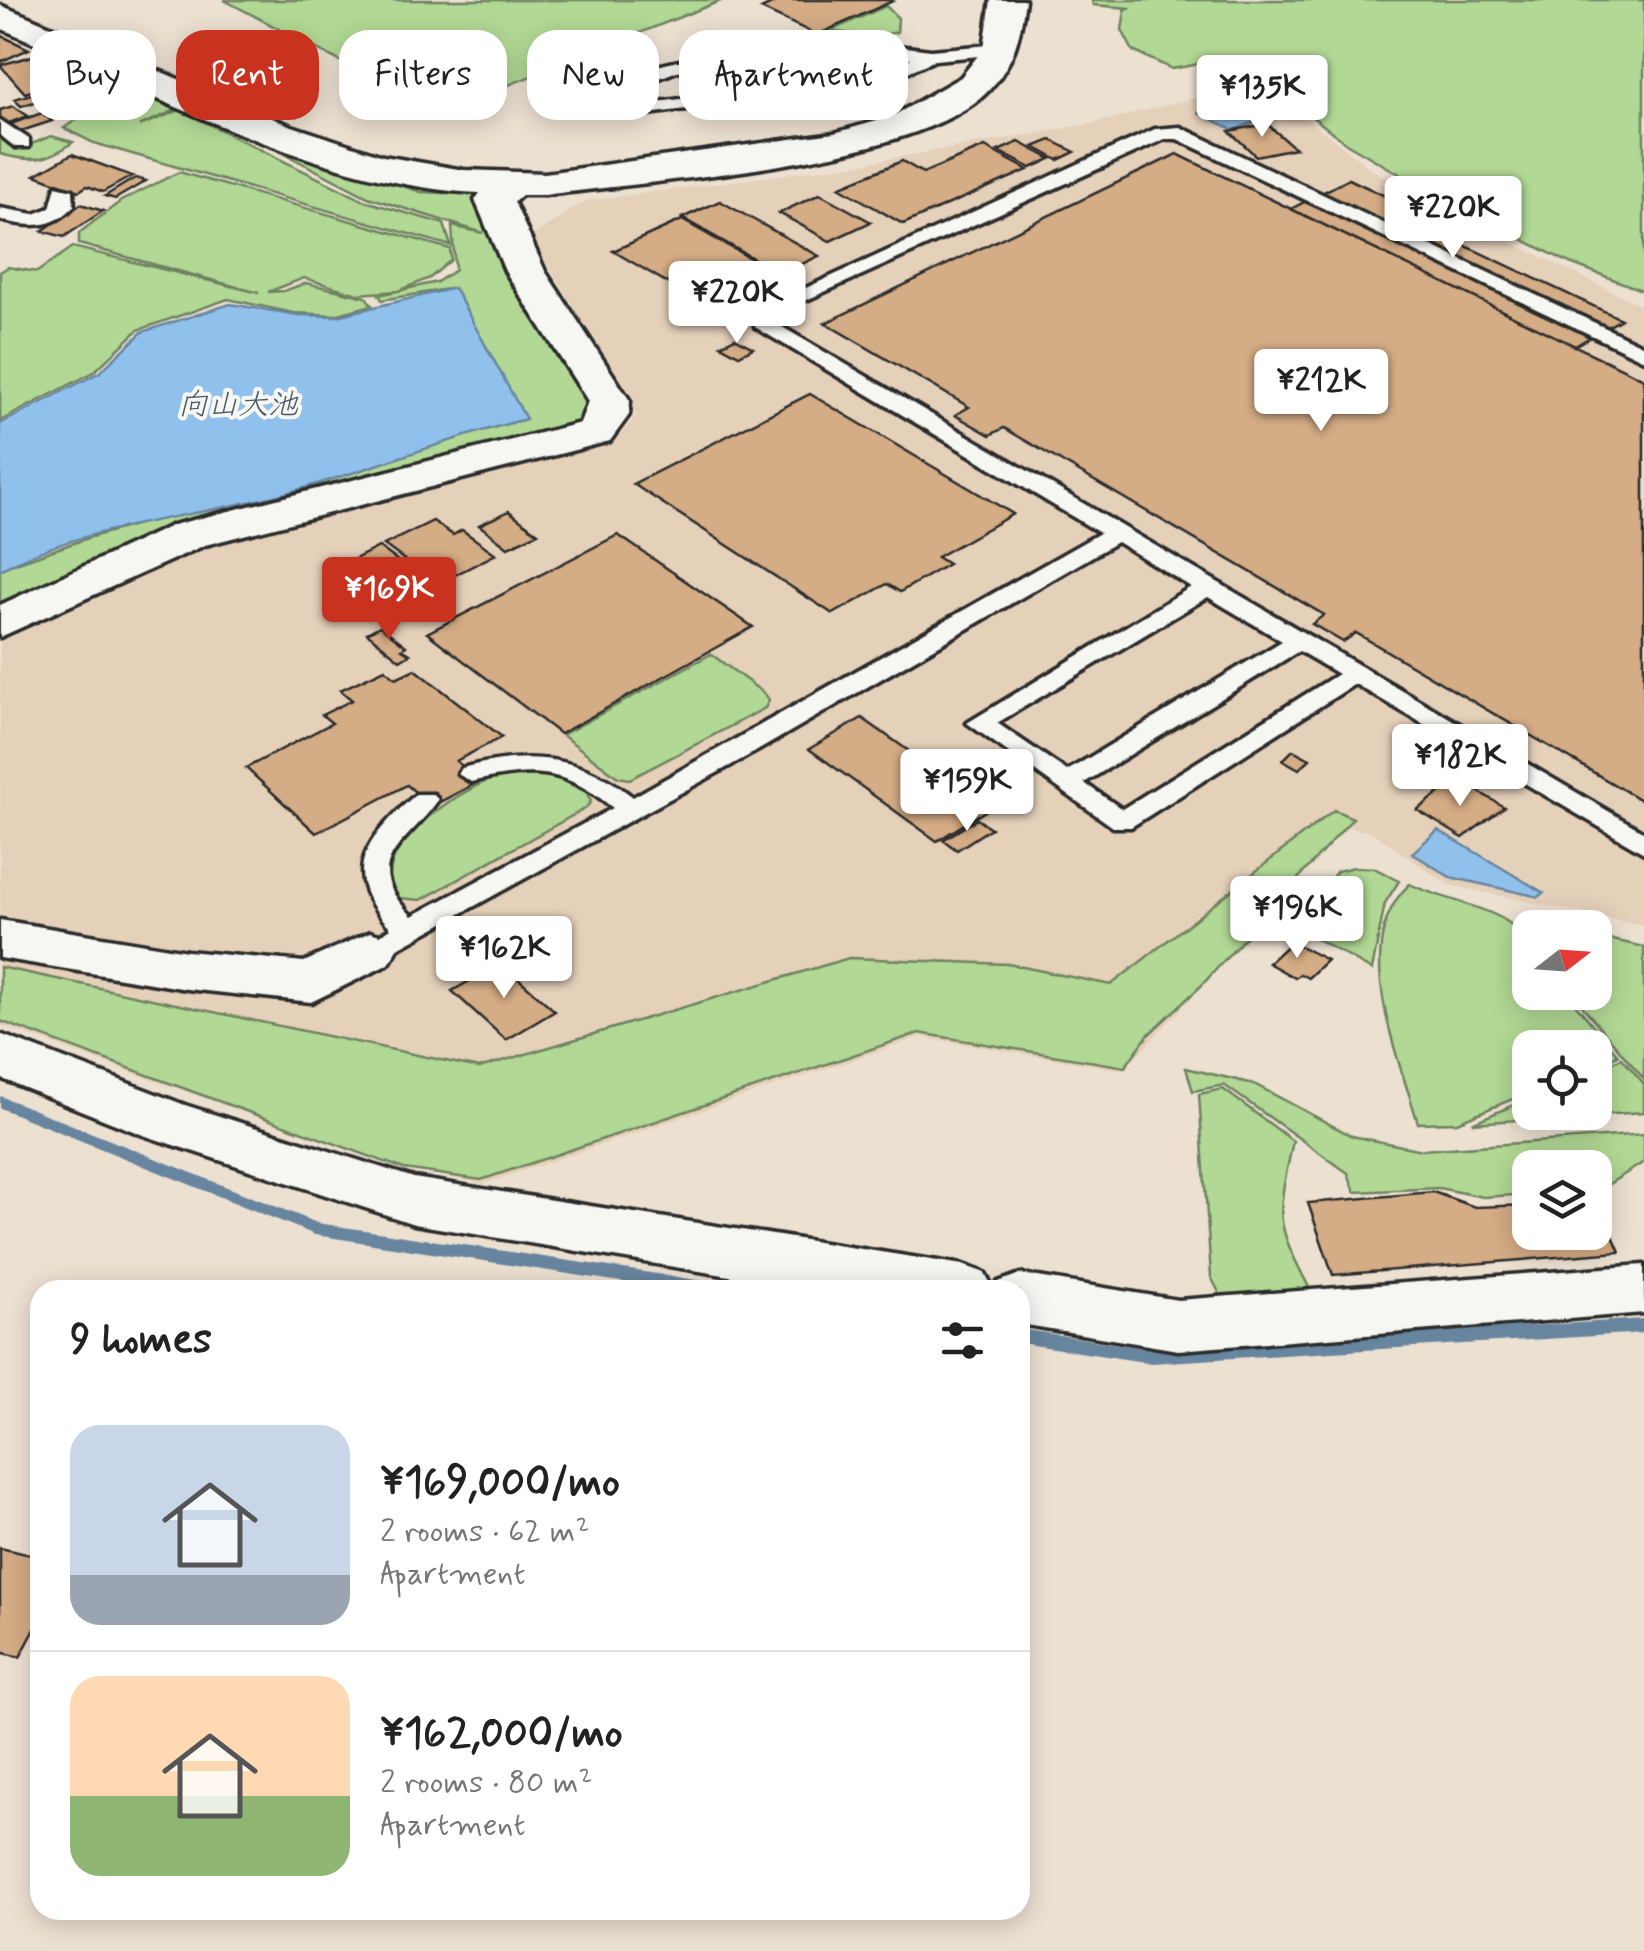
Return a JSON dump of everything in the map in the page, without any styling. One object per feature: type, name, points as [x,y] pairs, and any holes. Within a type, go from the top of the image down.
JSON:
[{"type":"street","points":[[0,15],[276,133],[514,212],[588,180],[873,136],[952,101],[974,85],[1001,50],[1008,0]]},
{"type":"street","points":[[0,623],[189,535],[595,432],[608,415],[609,401],[525,271],[514,212]]},
{"type":"street","points":[[0,939],[186,970],[311,982],[390,941]]},
{"type":"street","points":[[0,1055],[164,1120],[414,1201],[902,1280]]},
{"type":"street","points":[[1030,1301],[1178,1325],[1644,1289]]},
{"type":"lane","points":[[931,54],[881,79],[632,111],[600,96],[674,66],[802,51],[880,49],[931,54],[1001,50]]},
{"type":"lane","points":[[0,126],[22,143]]},
{"type":"lane","points":[[1644,354],[1180,134],[1162,133],[763,312],[762,323],[1644,844]]},
{"type":"lane","points":[[0,214],[35,221],[51,217],[64,206],[63,190]]},
{"type":"lane","points":[[425,800],[392,830],[377,853],[372,880],[390,941],[1118,532]]},
{"type":"lane","points":[[1209,586],[979,723],[1122,821],[1356,673]]},
{"type":"lane","points":[[1066,783],[1300,640]]},
{"type":"lane","points":[[472,774],[518,762],[551,763],[582,771],[630,809]]},
{"type":"shaded area","points":[[1241,86],[1282,100],[1371,169],[1427,201],[1644,307],[1644,926],[1612,919],[1612,910],[1568,910],[1449,885],[1372,832],[1339,825],[1237,949],[1124,1070],[920,1037],[484,1184],[399,1168],[0,1025],[0,634],[185,543],[427,487],[619,436],[636,416],[627,392],[530,237],[586,201],[859,164],[1096,123]]},
{"type":"green space","points":[[224,0],[723,0],[647,30],[527,30],[527,78],[507,86],[507,30],[339,30],[339,61],[319,50],[319,30],[281,30]]},
{"type":"green space","points":[[1092,0],[1644,0],[1644,291],[1570,263],[1449,203],[1346,143],[1305,111],[1282,82],[1255,70],[1210,62],[1172,69],[1133,51],[1122,30],[1125,10],[1129,8],[1093,5]]},
{"type":"green space","points":[[886,6],[898,18],[897,30],[832,30]]},
{"type":"green space","points":[[156,101],[176,110],[156,119]]},
{"type":"green space","points":[[176,112],[176,120],[200,120],[365,201],[444,224],[451,246],[94,143],[64,128],[76,120],[153,120],[139,126]]},
{"type":"green space","points":[[0,134],[27,146],[51,136],[73,142],[47,157],[21,158],[0,154]]},
{"type":"green space","points":[[252,137],[421,192],[484,195],[599,405],[572,432],[285,504],[0,615],[0,570],[4,567],[91,537],[525,419],[454,288],[382,300],[379,295],[437,282],[455,270],[452,226],[483,233],[368,197]]},
{"type":"green space","points":[[179,172],[450,249],[451,260],[430,278],[398,291],[358,294],[304,278],[268,292],[306,283],[366,297],[372,305],[335,315],[293,313],[228,299],[138,330],[94,372],[0,421],[0,272],[8,267],[37,272],[73,247],[259,293],[79,244],[79,233],[121,201]]},
{"type":"green space","points":[[711,654],[765,694],[769,700],[765,708],[630,779],[618,777],[562,735]]},
{"type":"green space","points":[[543,771],[586,792],[591,801],[586,808],[421,900],[398,898],[391,879],[393,860],[420,824],[460,795],[496,777]]},
{"type":"green space","points":[[1334,810],[1353,818],[1201,986],[1148,1035],[1125,1067],[919,1033],[481,1180],[404,1169],[0,1021],[0,967],[479,1068],[849,958],[1008,964],[1111,985]]},
{"type":"green space","points":[[1374,868],[1399,881],[1385,903],[1372,970],[1294,926],[1337,871]]},
{"type":"green space","points":[[1410,884],[1497,916],[1512,925],[1512,1010],[1580,1010],[1597,1030],[1512,1030],[1512,1099],[1457,1122],[1418,1123],[1383,999],[1382,936],[1392,908]]},
{"type":"green space","points":[[1612,940],[1644,947],[1644,1079],[1612,1041],[1612,1030],[1602,1030],[1585,1010],[1612,1010]]},
{"type":"green space","points":[[1622,1058],[1644,1084],[1644,1112],[1612,1114],[1612,1062]]},
{"type":"green space","points":[[1186,1068],[1254,1084],[1352,1136],[1422,1150],[1644,1134],[1644,1162],[1612,1182],[1612,1150],[1512,1150],[1512,1195],[1483,1197],[1439,1188],[1355,1192],[1348,1173],[1224,1085],[1193,1091]]},
{"type":"green space","points":[[1223,1089],[1293,1141],[1283,1188],[1282,1220],[1291,1250],[1312,1293],[1224,1302],[1211,1277],[1199,1094]]},
{"type":"green space","points":[[1512,1106],[1512,1120],[1472,1123]]},
{"type":"water","points":[[1234,97],[1267,117],[1234,130],[1199,113]]},
{"type":"water","name":"向山大池","points":[[454,288],[526,419],[286,493],[67,542],[0,570],[0,424],[100,372],[142,332],[230,304],[298,315],[337,316]]},
{"type":"water","points":[[1438,830],[1544,893],[1539,897],[1450,877],[1412,853]]},
{"type":"building","points":[[780,0],[893,1],[828,30],[806,30],[761,9]]},
{"type":"building","points":[[0,35],[29,49],[0,62]]},
{"type":"building","points":[[30,57],[30,91],[25,93],[0,65]]},
{"type":"building","points":[[30,94],[30,103],[21,106],[14,99]]},
{"type":"building","points":[[13,106],[28,116],[9,123],[0,117],[0,110]]},
{"type":"building","points":[[30,117],[52,121],[18,132],[8,125]]},
{"type":"building","points":[[1267,124],[1295,148],[1256,156],[1229,131]]},
{"type":"building","points":[[1051,140],[1075,152],[1058,160],[1034,147]]},
{"type":"building","points":[[1019,142],[1051,159],[1031,168],[998,151]]},
{"type":"building","points":[[985,147],[1028,170],[903,224],[839,187],[902,161],[923,173]]},
{"type":"building","points":[[72,154],[132,176],[103,192],[87,186],[79,191],[35,175]]},
{"type":"building","points":[[1177,154],[1644,379],[1644,802],[1356,633],[1343,642],[1312,624],[1324,615],[1004,428],[990,435],[955,415],[969,407],[825,323]]},
{"type":"building","points":[[135,178],[146,181],[115,199],[105,196]]},
{"type":"building","points":[[1349,179],[1430,217],[1417,223],[1621,319],[1575,346],[1291,209]]},
{"type":"building","points":[[820,194],[871,222],[830,241],[779,213]]},
{"type":"building","points":[[720,201],[819,256],[781,274],[682,218]]},
{"type":"building","points":[[81,204],[103,211],[64,237],[42,231]]},
{"type":"building","points":[[682,220],[771,270],[702,303],[613,251]]},
{"type":"building","points":[[735,338],[753,348],[739,355],[721,345]]},
{"type":"building","points":[[810,394],[1013,514],[937,557],[948,564],[900,592],[887,584],[833,614],[633,484]]},
{"type":"building","points":[[509,511],[538,533],[508,547],[479,525]]},
{"type":"building","points":[[433,521],[453,535],[462,530],[496,554],[437,584],[384,545]]},
{"type":"building","points":[[618,535],[753,627],[560,734],[427,633]]},
{"type":"building","points":[[379,547],[429,584],[392,603],[341,566]]},
{"type":"building","points":[[380,626],[406,646],[402,649],[410,654],[400,660],[367,633]]},
{"type":"building","points":[[385,669],[396,678],[415,669],[502,737],[456,761],[480,781],[432,806],[407,785],[316,833],[246,768],[332,723],[322,715],[352,700],[340,690]]},
{"type":"building","points":[[862,718],[990,808],[937,841],[809,749]]},
{"type":"building","points":[[1293,750],[1310,759],[1299,769],[1283,760]]},
{"type":"building","points":[[1458,779],[1504,807],[1463,838],[1417,810]]},
{"type":"building","points":[[977,819],[991,828],[957,850],[943,840]]},
{"type":"building","points":[[1291,942],[1327,960],[1308,978],[1300,974],[1295,978],[1268,963]]},
{"type":"building","points":[[501,963],[555,1011],[506,1040],[452,991]]},
{"type":"building","points":[[1433,1192],[1475,1207],[1512,1206],[1512,1250],[1612,1250],[1612,1233],[1620,1252],[1333,1275],[1308,1203]]},
{"type":"building","points":[[0,1548],[30,1555],[30,1638],[20,1657],[0,1652]]},
{"type":"waterway","points":[[0,1102],[315,1229],[651,1280]]},
{"type":"waterway","points":[[1030,1338],[1151,1356],[1644,1326]]}]
